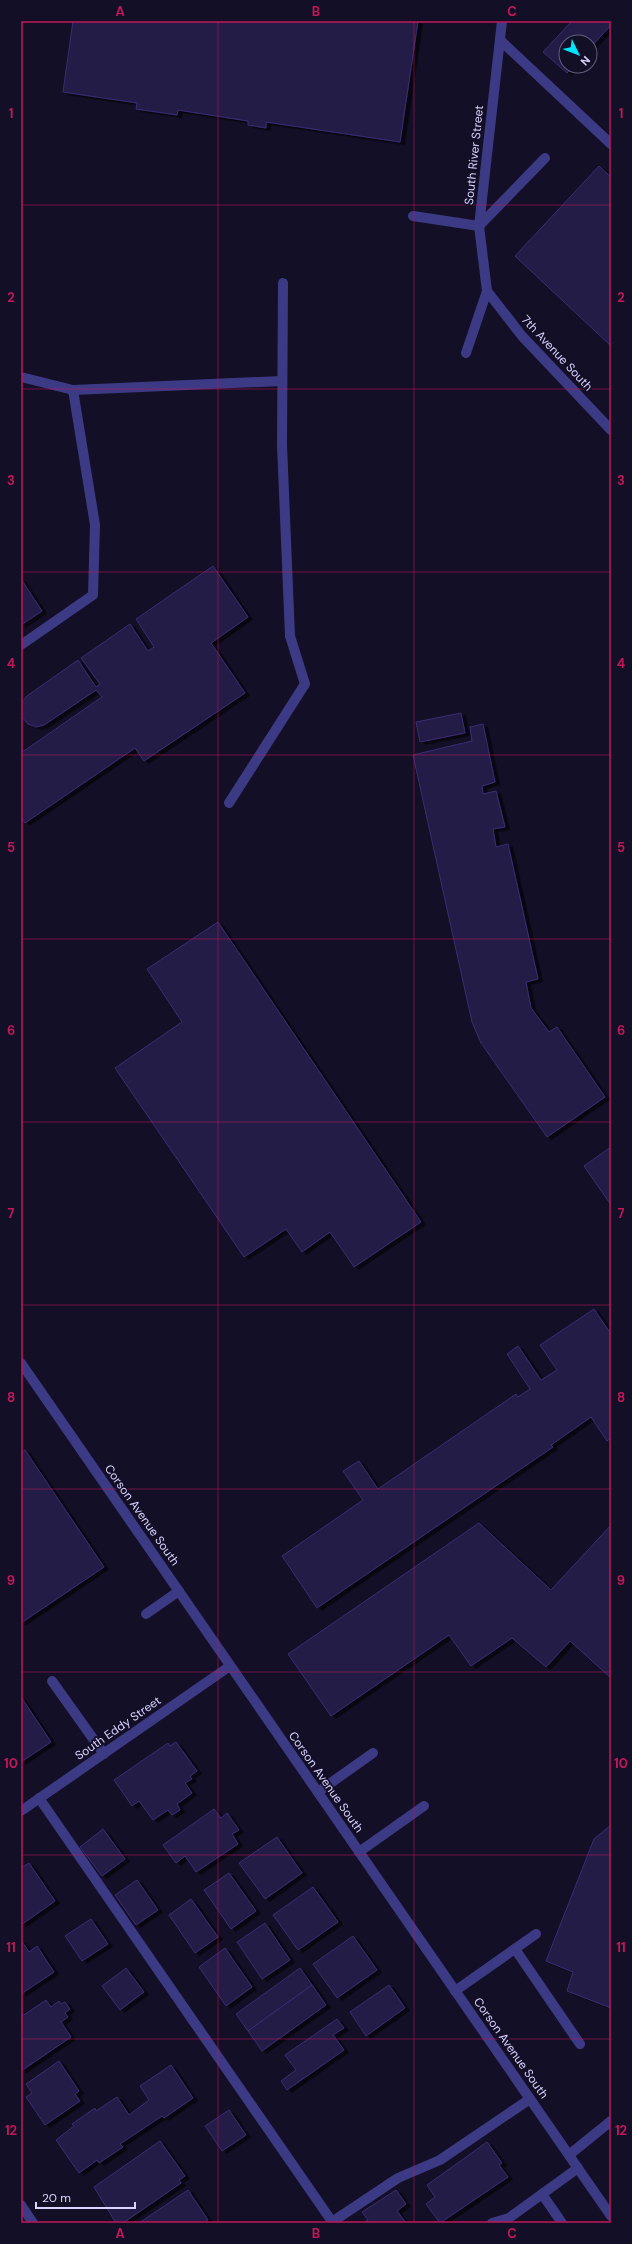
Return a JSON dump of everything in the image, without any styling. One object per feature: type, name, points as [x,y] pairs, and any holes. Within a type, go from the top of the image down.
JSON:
[{"type":"street","name":"South River Street","points":[[487,291],[479,226],[502,21]]},
{"type":"street","points":[[500,40],[611,144]]},
{"type":"street","points":[[414,216],[479,226],[545,158]]},
{"type":"street","points":[[229,803],[305,684],[290,636],[282,445],[283,283]]},
{"type":"street","points":[[466,353],[487,291]]},
{"type":"street","name":"7th Avenue South","points":[[487,291],[522,336],[611,430]]},
{"type":"street","points":[[21,377],[73,390],[282,381]]},
{"type":"street","points":[[21,645],[93,595],[95,525],[73,390]]},
{"type":"street","name":"Corson Avenue South","points":[[21,1363],[611,2216]]},
{"type":"street","points":[[146,1614],[179,1591]]},
{"type":"street","name":"South Eddy Street","points":[[21,1811],[230,1666]]},
{"type":"street","points":[[52,1681],[104,1754]]},
{"type":"street","points":[[318,1792],[373,1753]]},
{"type":"street","points":[[39,1798],[332,2223],[398,2178],[440,2160],[530,2099]]},
{"type":"street","points":[[359,1852],[424,1806]]},
{"type":"street","points":[[455,1991],[536,1934]]},
{"type":"street","points":[[515,1949],[580,2044]]},
{"type":"street","points":[[569,2155],[611,2121]]},
{"type":"street","points":[[492,2223],[511,2220],[542,2194],[578,2168]]},
{"type":"street","points":[[542,2194],[562,2223]]},
{"type":"street","points":[[21,2206],[33,2223]]},
{"type":"building","points":[[73,21],[418,21],[400,142],[266,122],[266,128],[248,125],[248,121],[178,110],[177,115],[136,109],[137,103],[63,92]]},
{"type":"building","points":[[572,21],[611,21],[611,25],[598,39],[598,34],[560,34]]},
{"type":"building","points":[[558,36],[558,65],[543,52]]},
{"type":"building","points":[[599,166],[611,177],[611,346],[515,256]]},
{"type":"building","points":[[213,566],[248,617],[211,643],[245,693],[144,761],[135,748],[25,823],[21,818],[21,753],[102,697],[96,690],[44,725],[36,727],[28,724],[21,716],[21,704],[27,696],[78,660],[96,687],[100,684],[81,658],[130,624],[148,651],[154,647],[136,619]]},
{"type":"building","points":[[21,579],[42,611],[21,625]]},
{"type":"building","points":[[461,713],[465,733],[420,742],[416,722]]},
{"type":"building","points":[[483,724],[495,782],[482,786],[483,794],[496,791],[505,827],[493,829],[496,847],[508,844],[538,979],[526,982],[531,1008],[549,1032],[557,1027],[605,1097],[547,1137],[481,1043],[472,1022],[413,755],[472,741],[470,727]]},
{"type":"building","points":[[218,922],[421,1222],[354,1267],[330,1232],[302,1252],[286,1229],[244,1257],[115,1068],[182,1022],[147,969]]},
{"type":"building","points":[[611,1147],[611,1205],[584,1166]]},
{"type":"building","points":[[594,1309],[611,1334],[611,1438],[607,1441],[591,1417],[551,1445],[553,1447],[317,1608],[282,1556],[363,1500],[343,1471],[359,1461],[378,1489],[516,1394],[518,1397],[530,1389],[507,1354],[518,1346],[541,1380],[557,1370],[540,1345]]},
{"type":"building","points":[[25,1450],[104,1567],[21,1623],[21,1452]]},
{"type":"building","points":[[479,1523],[551,1590],[611,1525],[611,1678],[570,1641],[546,1667],[512,1638],[471,1666],[449,1635],[331,1716],[288,1654]]},
{"type":"building","points":[[21,1697],[51,1742],[21,1762]]},
{"type":"building","points":[[176,1742],[197,1771],[190,1776],[192,1779],[185,1783],[192,1793],[177,1804],[180,1810],[172,1815],[168,1810],[153,1820],[139,1801],[132,1806],[114,1780],[168,1743],[170,1746]]},
{"type":"building","points":[[214,1809],[221,1818],[227,1813],[239,1830],[232,1834],[238,1844],[196,1872],[185,1856],[176,1863],[163,1845]]},
{"type":"building","points":[[611,1825],[611,2008],[567,1991],[573,1972],[546,1961],[594,1839]]},
{"type":"building","points":[[103,1829],[125,1859],[102,1876],[80,1847]]},
{"type":"building","points":[[277,1837],[302,1873],[265,1899],[239,1863]]},
{"type":"building","points":[[29,1863],[55,1901],[21,1925],[21,1868]]},
{"type":"building","points":[[229,1873],[256,1911],[231,1929],[204,1890]]},
{"type":"building","points":[[137,1880],[158,1910],[136,1925],[115,1895]]},
{"type":"building","points":[[313,1887],[338,1922],[298,1950],[273,1915]]},
{"type":"building","points":[[191,1899],[218,1937],[195,1953],[169,1915]]},
{"type":"building","points":[[91,1919],[108,1944],[82,1961],[65,1936]]},
{"type":"building","points":[[265,1923],[290,1960],[262,1979],[237,1942]]},
{"type":"building","points":[[353,1936],[377,1970],[337,1998],[313,1964]]},
{"type":"building","points":[[21,1940],[29,1952],[37,1946],[54,1972],[21,1994]]},
{"type":"building","points":[[225,1948],[252,1987],[226,2006],[199,1967]]},
{"type":"building","points":[[126,1968],[144,1992],[120,2010],[102,1986]]},
{"type":"building","points":[[300,1968],[312,1985],[248,2031],[236,2014]]},
{"type":"building","points":[[312,1985],[326,2005],[262,2051],[248,2031]]},
{"type":"building","points":[[389,1985],[405,2008],[366,2036],[350,2012]]},
{"type":"building","points":[[46,2000],[51,2007],[59,2001],[61,2004],[65,2002],[70,2009],[65,2013],[68,2017],[61,2022],[71,2037],[21,2071],[21,2017]]},
{"type":"building","points":[[337,2019],[344,2028],[333,2035],[344,2050],[287,2090],[281,2081],[296,2070],[285,2055]]},
{"type":"building","points":[[59,2061],[79,2091],[75,2094],[80,2101],[45,2125],[26,2097],[32,2093],[26,2084]]},
{"type":"building","points":[[171,2065],[193,2098],[164,2118],[162,2116],[120,2144],[123,2147],[99,2163],[97,2160],[79,2173],[56,2140],[74,2126],[72,2124],[95,2108],[96,2111],[117,2097],[129,2115],[149,2100],[140,2086]]},
{"type":"building","points":[[229,2110],[246,2135],[222,2151],[205,2126]]},
{"type":"building","points":[[160,2141],[185,2176],[179,2180],[181,2183],[123,2223],[116,2223],[94,2187]]},
{"type":"building","points":[[487,2142],[502,2163],[499,2165],[508,2177],[440,2223],[426,2204],[435,2197],[427,2185]]},
{"type":"building","points":[[188,2190],[208,2220],[203,2223],[139,2223]]},
{"type":"building","points":[[396,2190],[406,2204],[397,2211],[406,2223],[363,2223],[368,2220],[362,2212]]}]
